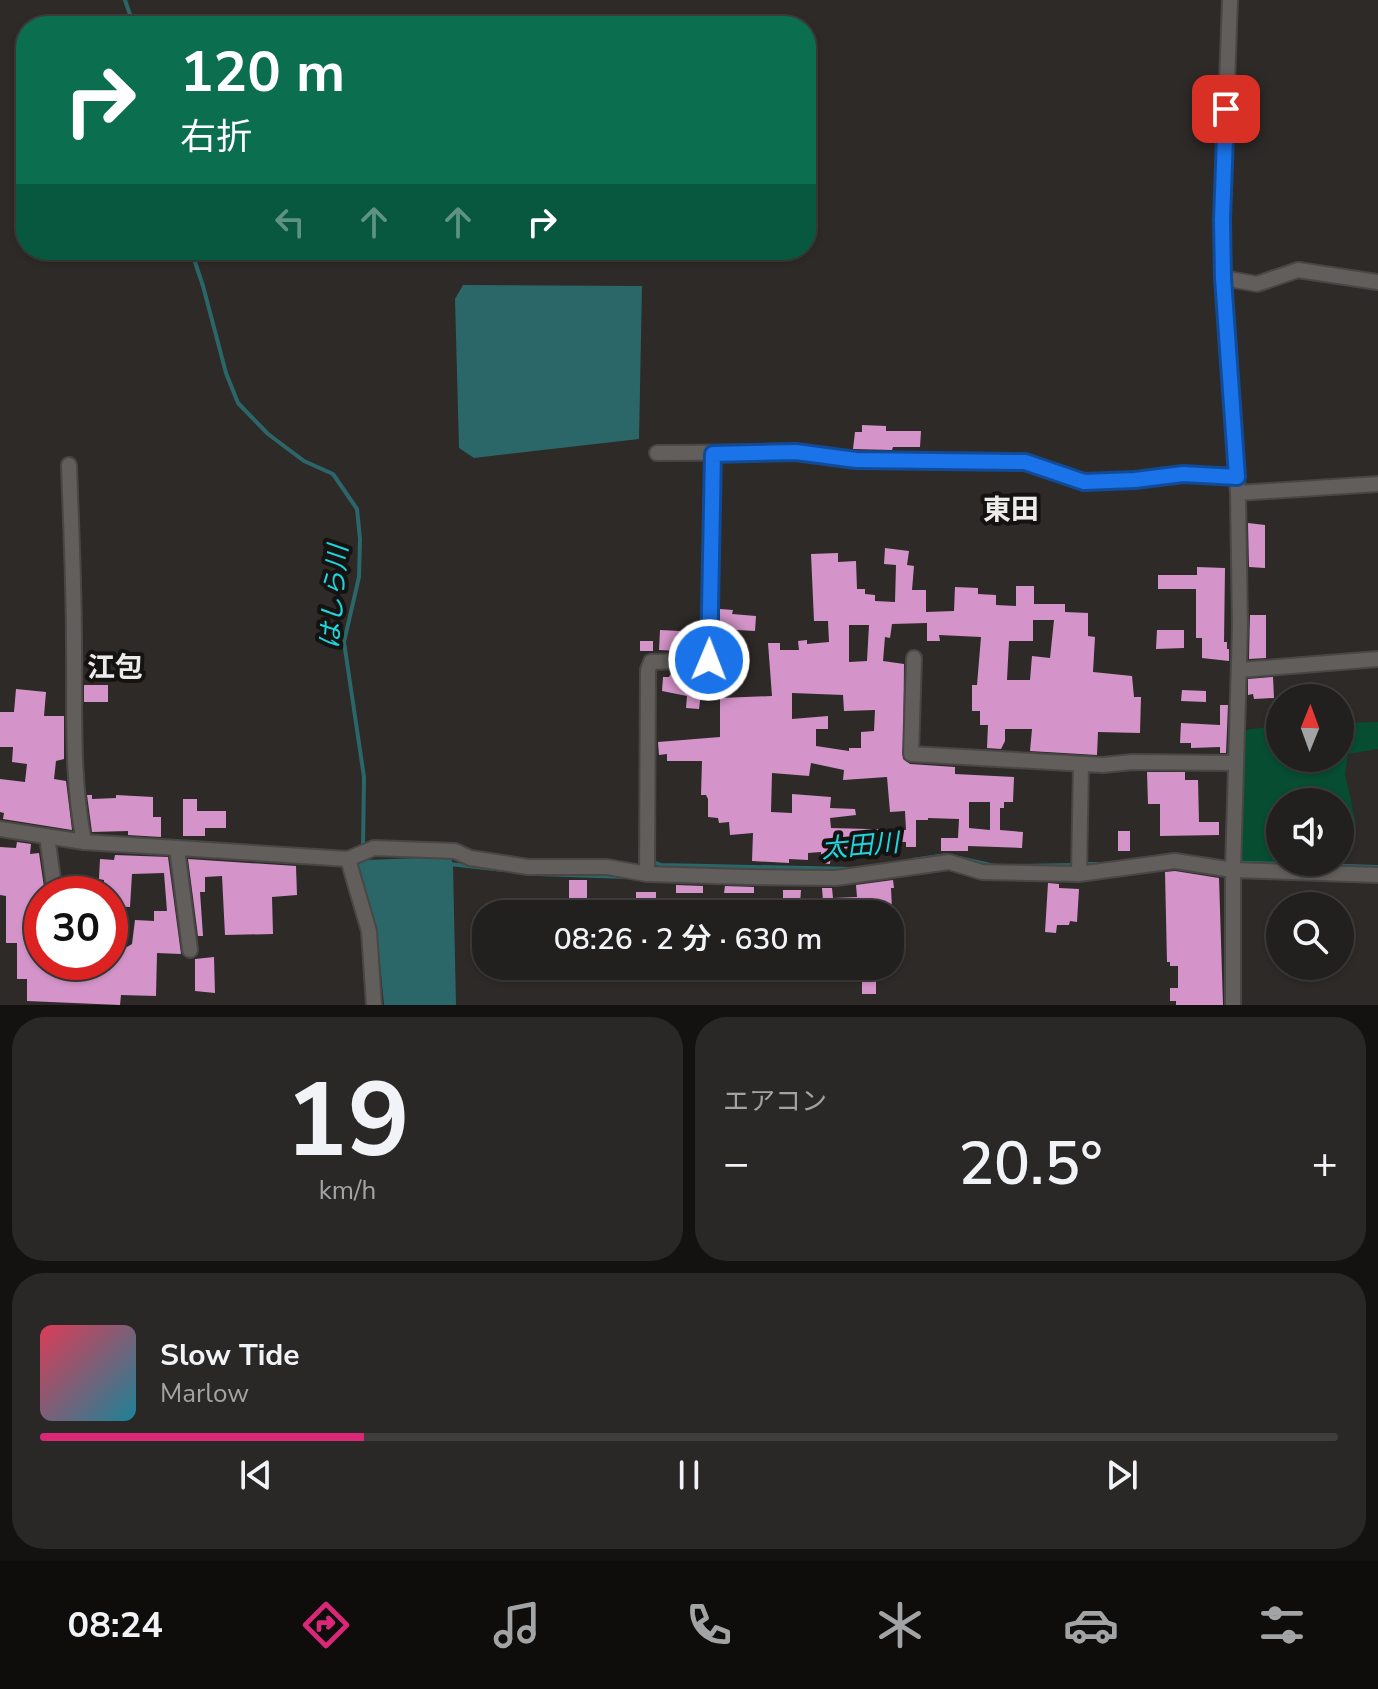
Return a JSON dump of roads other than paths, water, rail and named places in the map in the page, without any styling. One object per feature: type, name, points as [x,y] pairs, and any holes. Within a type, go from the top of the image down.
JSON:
[{"type":"street","points":[[1230,0],[1222,220],[1238,493],[1240,670],[1233,870],[1233,1005]]},
{"type":"street","points":[[1223,278],[1257,284],[1298,270],[1378,282]]},
{"type":"street","points":[[657,453],[796,452],[856,460],[1025,462],[1084,482],[1183,474],[1237,477]]},
{"type":"street","points":[[647,874],[648,670],[651,662],[709,660],[713,454]]},
{"type":"street","points":[[69,465],[74,766],[84,842]]},
{"type":"street","points":[[1238,493],[1378,484]]},
{"type":"street","points":[[914,658],[911,754],[1081,764],[1236,763]]},
{"type":"street","points":[[1240,670],[1378,659]]},
{"type":"street","points":[[1079,874],[1081,764]]},
{"type":"street","points":[[0,829],[84,842],[348,859],[374,848],[455,851],[470,858],[528,867],[607,867],[647,874],[836,878],[949,862],[982,872],[1079,874],[1175,861],[1233,870],[1378,875]]},
{"type":"street","points":[[47,836],[53,876]]},
{"type":"street","points":[[177,849],[190,950]]},
{"type":"street","points":[[348,859],[369,931],[374,1005]]},
{"type":"water","points":[[463,285],[642,286],[639,439],[474,458],[459,448],[455,299]]},
{"type":"water","points":[[451,857],[456,1005],[384,1005],[377,933],[356,866],[363,860]]},
{"type":"waterway","name":"はしら川","points":[[125,0],[131,16]]},
{"type":"waterway","name":"はしら川","points":[[194,260],[226,373],[238,403],[268,434],[304,461],[333,474],[357,509],[359,577],[344,642],[364,777],[363,848]]},
{"type":"waterway","name":"太田川","points":[[913,860],[946,855],[995,866]]},
{"type":"waterway","name":"太田川","points":[[651,861],[661,865],[853,869]]},
{"type":"waterway","name":"太田川","points":[[1219,862],[1378,867]]},
{"type":"waterway","name":"太田川","points":[[449,864],[504,870]]},
{"type":"waterway","name":"太田川","points":[[1083,864],[1103,864]]},
{"type":"waterway","name":"太田川","points":[[1015,866],[1075,865]]},
{"type":"waterway","name":"太田川","points":[[536,874],[627,877]]},
{"type":"district","name":"東田","points":[[1011,510]]},
{"type":"district","name":"江包","points":[[115,668]]}]
